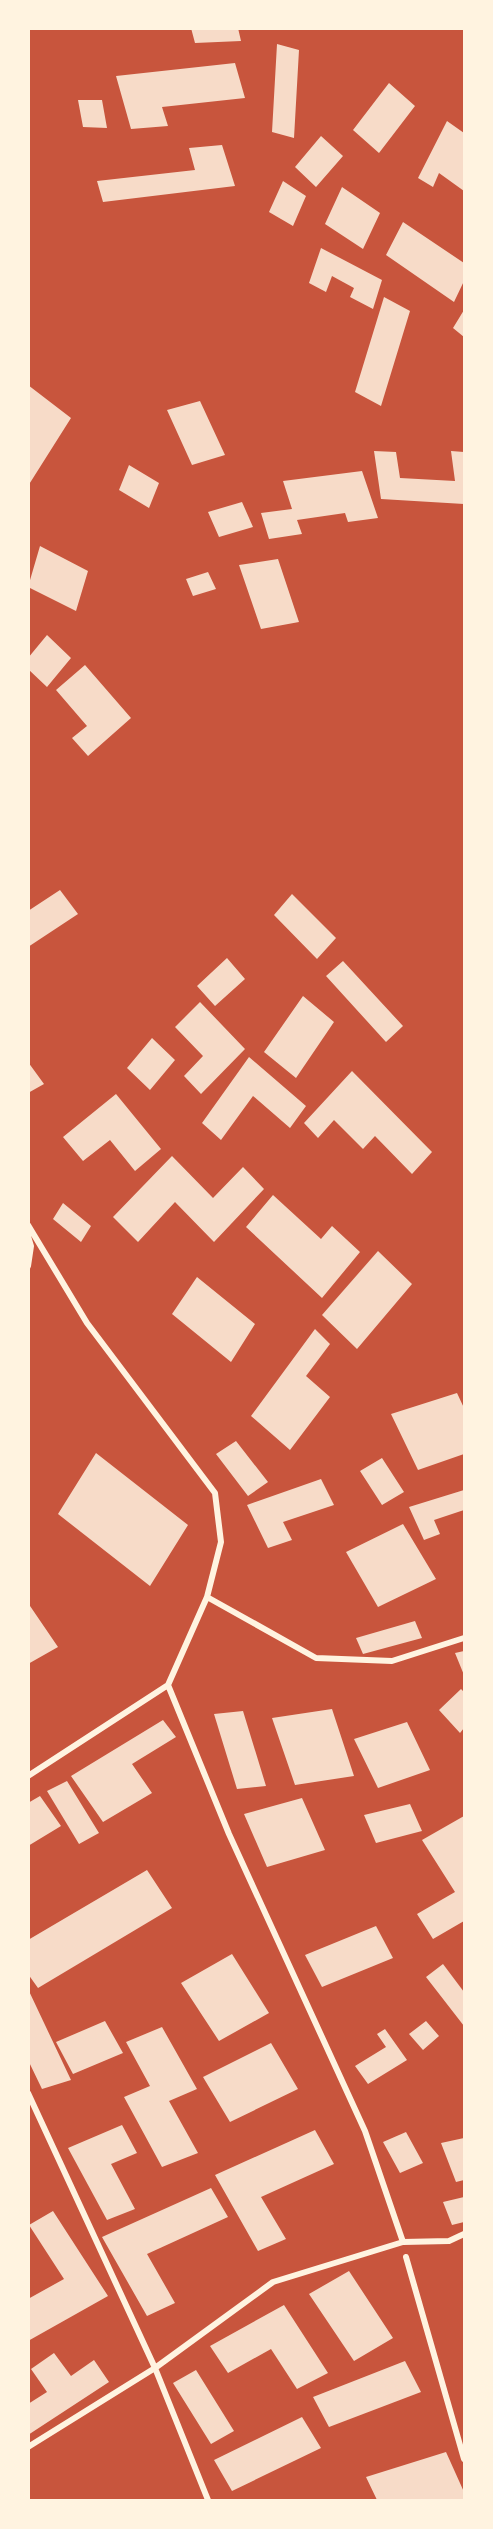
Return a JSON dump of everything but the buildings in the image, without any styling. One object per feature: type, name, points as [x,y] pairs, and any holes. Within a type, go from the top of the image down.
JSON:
[{"type":"street","points":[[28,1225],[87,1323],[215,1493],[221,1542],[207,1597],[168,1685],[28,1776]]},
{"type":"street","points":[[28,1236],[31,1246],[28,1266]]},
{"type":"street","points":[[207,1597],[316,1658],[392,1661],[465,1638]]},
{"type":"street","points":[[168,1685],[229,1834],[365,2132],[403,2242]]},
{"type":"street","points":[[28,2093],[155,2368],[208,2500]]},
{"type":"street","points":[[28,2447],[155,2368],[273,2282],[403,2242],[449,2241],[465,2235]]},
{"type":"street","points":[[406,2257],[465,2459]]}]
